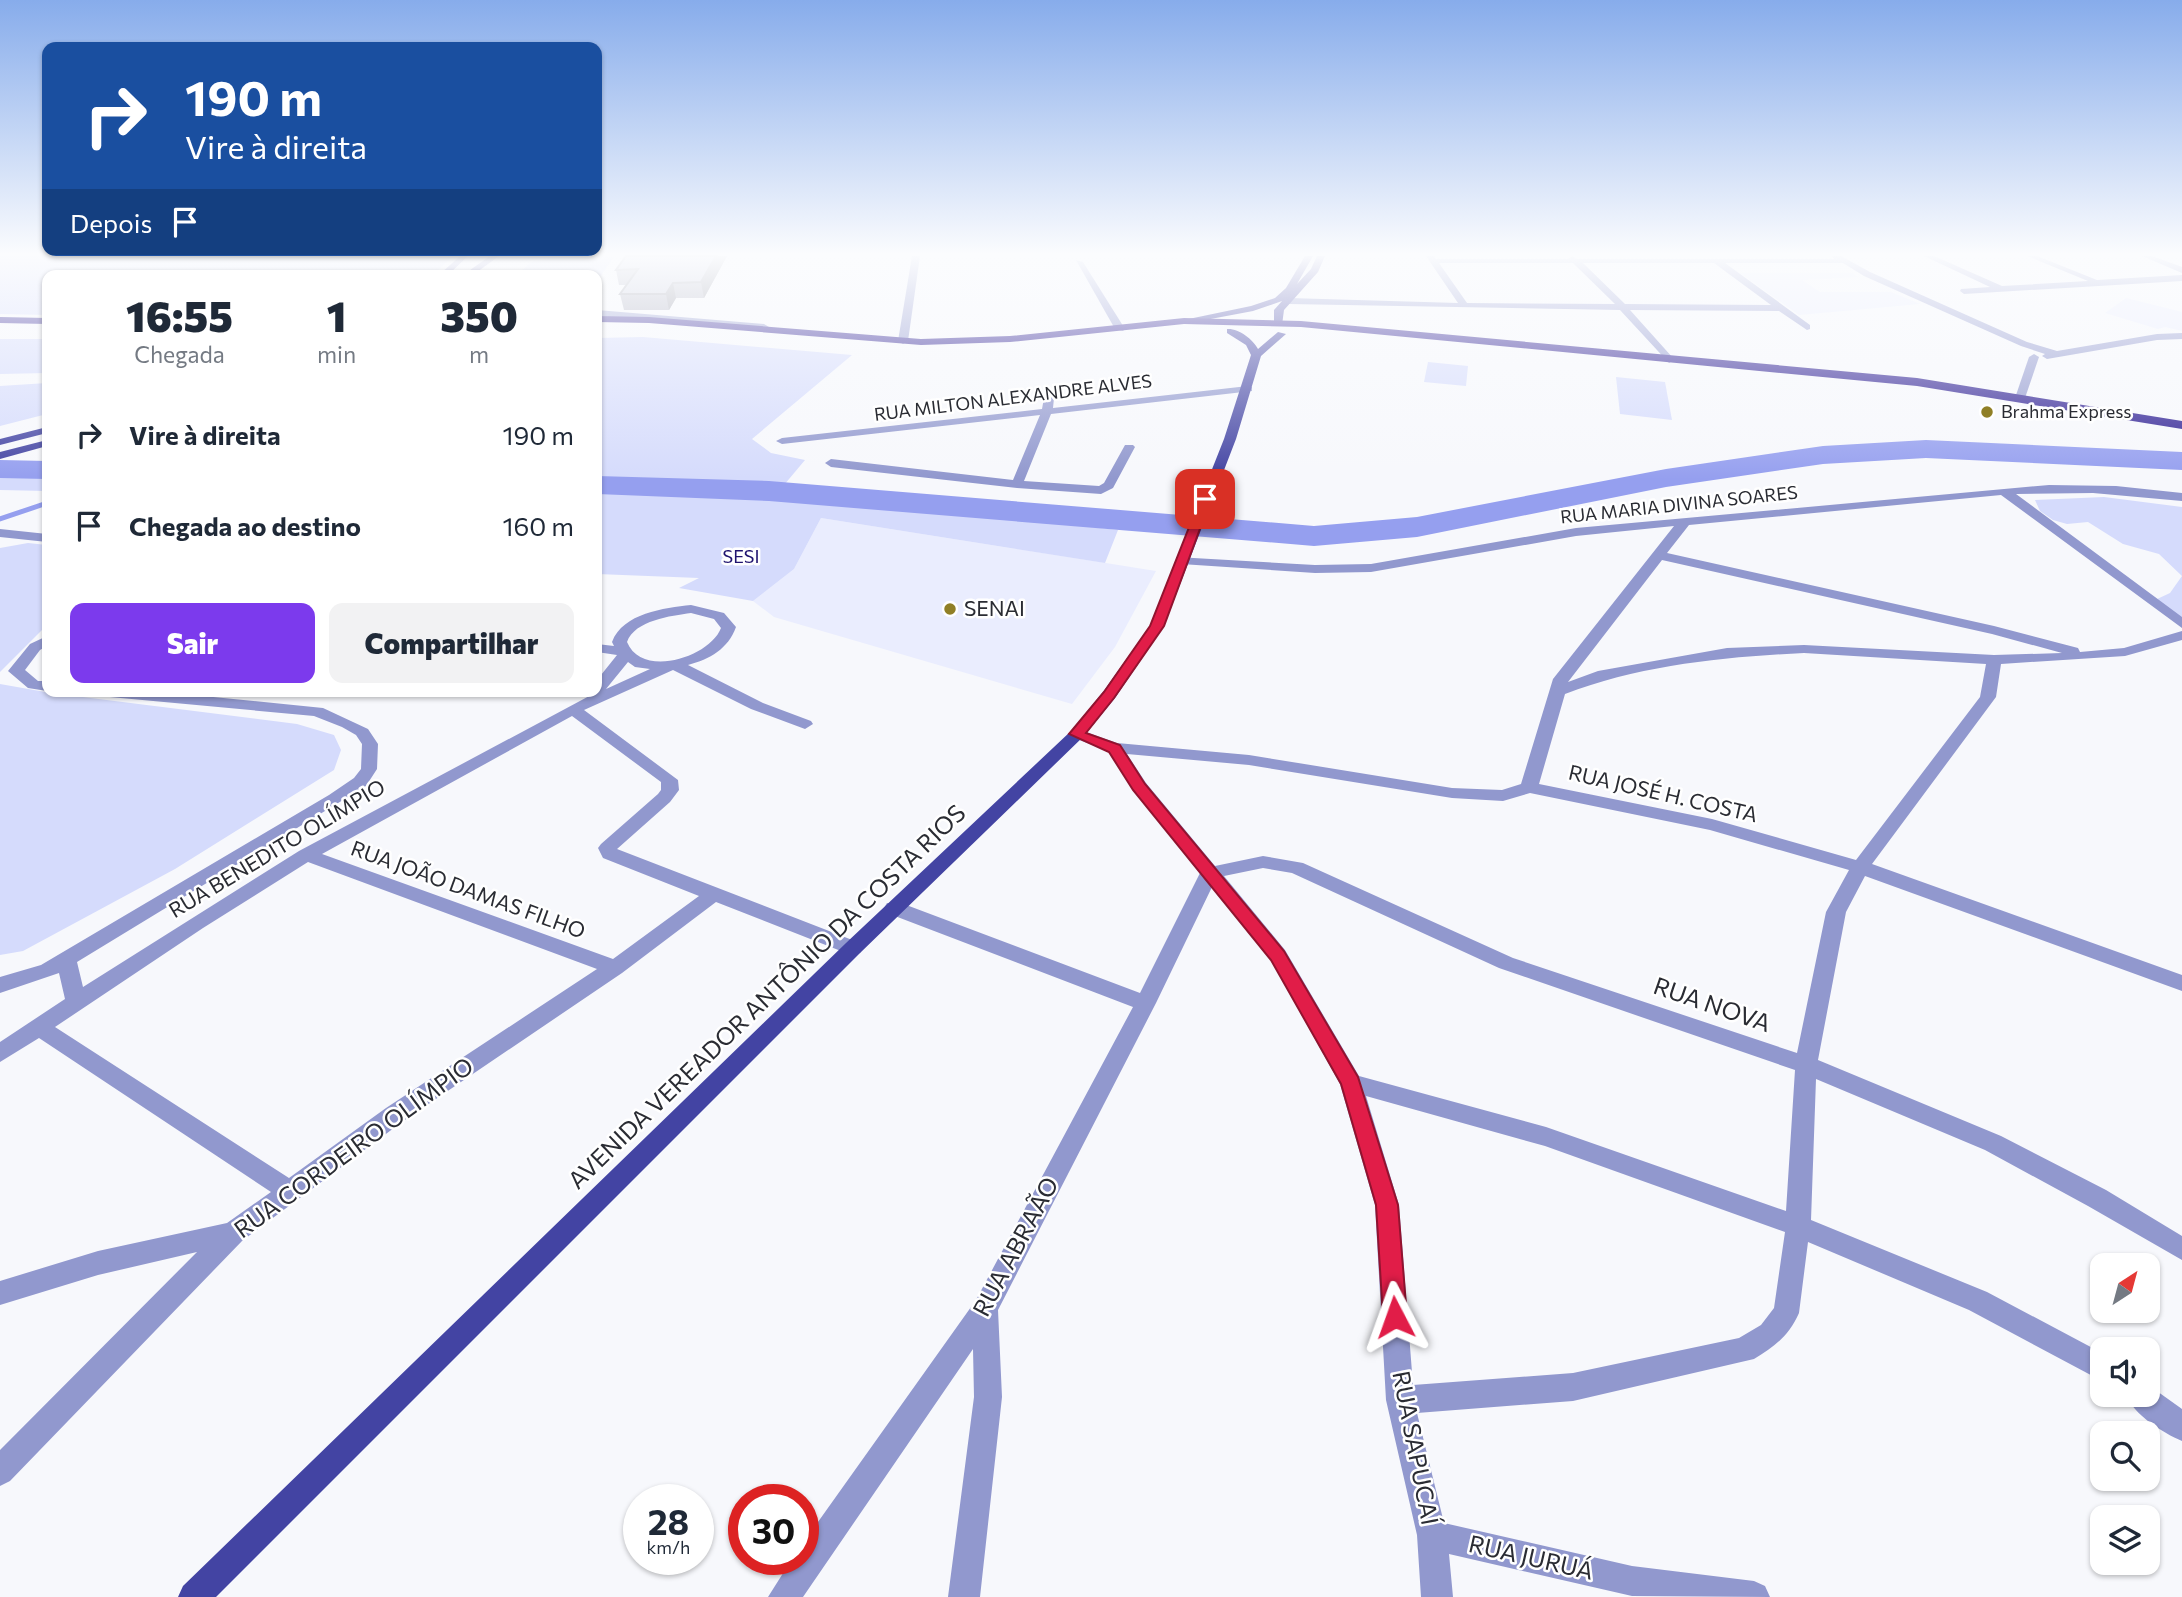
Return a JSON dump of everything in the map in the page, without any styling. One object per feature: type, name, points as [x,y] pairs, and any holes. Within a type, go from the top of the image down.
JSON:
[{"type":"highway","points":[[688,331],[880,348],[1030,345],[1166,331],[1234,331]]},
{"type":"highway","points":[[776,331],[903,341],[1010,339],[1102,331]]},
{"type":"highway","points":[[1305,331],[1923,390],[2182,434]]},
{"type":"highway","points":[[1315,331],[1531,346],[1917,382],[2182,425]]},
{"type":"highway","points":[[1010,339],[993,344],[1030,345]]},
{"type":"highway","points":[[1517,352],[1529,351],[1531,346]]},
{"type":"main road","points":[[1230,331],[1250,343],[1256,355],[1278,331]]},
{"type":"main road","name":"AVENIDA VEREADOR ANTÔNIO DA COSTA RIOS","points":[[194,1597],[853,948],[1077,734],[1109,695],[1157,626],[1248,388],[1256,355]]},
{"type":"main road","points":[[3,441],[42,431]]},
{"type":"main road","points":[[0,456],[42,444]]},
{"type":"street","points":[[782,331],[794,332]]},
{"type":"street","points":[[903,341],[905,331]]},
{"type":"street","points":[[1643,331],[1669,360]]},
{"type":"street","points":[[1994,331],[2056,354]]},
{"type":"street","points":[[2034,358],[2157,337],[2182,336]]},
{"type":"street","points":[[2024,344],[2034,358]]},
{"type":"street","points":[[2020,398],[2034,358]]},
{"type":"street","name":"RUA MILTON ALEXANDRE ALVES","points":[[782,442],[1048,405],[1248,388]]},
{"type":"street","points":[[1017,484],[1048,405]]},
{"type":"street","points":[[831,463],[1087,490],[1105,489],[1129,447]]},
{"type":"street","name":"RUA MARIA DIVINA SOARES","points":[[1184,555],[1315,569],[1371,568],[1576,532],[2004,491],[2064,488],[2118,490],[2182,497]]},
{"type":"street","points":[[2004,491],[2182,624]]},
{"type":"street","points":[[1529,788],[1561,678],[1686,520]]},
{"type":"street","points":[[0,533],[42,537]]},
{"type":"street","points":[[1657,555],[1994,630],[2090,656]]},
{"type":"street","name":"RUA BENEDITO OLÍMPIO","points":[[602,681],[625,653],[621,645],[624,635],[631,627],[658,614],[691,609],[718,615],[726,622],[729,630],[727,638],[719,647],[691,661],[673,664],[602,692]]},
{"type":"street","points":[[1557,691],[1598,676],[1727,652],[1804,649],[1994,660],[2125,652],[2182,635]]},
{"type":"street","points":[[42,643],[35,647],[16,671],[34,685],[42,686]]},
{"type":"street","points":[[602,649],[625,653],[650,664],[673,664],[757,706],[806,724]]},
{"type":"street","points":[[1400,1400],[1573,1387],[1744,1350],[1770,1334],[1786,1313],[1798,1226],[1806,1065],[1836,912],[1860,867],[1988,697],[1994,660]]},
{"type":"street","points":[[0,985],[48,970],[66,960],[343,793],[360,782],[369,769],[370,744],[362,732],[317,711],[164,697]]},
{"type":"street","points":[[588,698],[669,780],[670,790],[664,798],[613,841],[607,848],[610,854],[853,948]]},
{"type":"street","name":"RUA BENEDITO OLÍMPIO","points":[[0,1053],[195,923],[306,855],[588,698]]},
{"type":"street","points":[[1077,734],[1115,748]]},
{"type":"street","name":"RUA JOSÉ H. COSTA","points":[[1115,748],[1250,760],[1462,794],[1503,796],[1529,788],[1712,825],[1860,867],[2182,983]]},
{"type":"street","name":"RUA SAPUCAÍ","points":[[1115,748],[1139,786],[1278,955],[1351,1083],[1387,1205],[1400,1400],[1432,1535],[1437,1597]]},
{"type":"street","name":"RUA JOÃO DAMAS FILHO","points":[[306,855],[615,968]]},
{"type":"street","name":"RUA NOVA","points":[[1209,873],[1263,862],[1296,867],[1506,963],[1806,1065],[1993,1143],[2097,1198],[2182,1249]]},
{"type":"street","name":"RUA ABRAÃO","points":[[783,1597],[985,1309],[1145,1003],[1209,873]]},
{"type":"street","name":"RUA CORDEIRO OLÍMPIO","points":[[0,1471],[233,1233],[288,1190],[394,1115],[615,968],[713,895]]},
{"type":"street","points":[[894,908],[1145,1003]]},
{"type":"street","points":[[66,960],[76,1001]]},
{"type":"street","points":[[38,1027],[288,1190]]},
{"type":"street","points":[[1351,1083],[1546,1137],[1798,1226],[1978,1301],[2090,1362]]},
{"type":"street","points":[[0,1293],[98,1263],[233,1233]]},
{"type":"street","points":[[964,1597],[988,1397],[985,1309]]},
{"type":"street","points":[[2156,1407],[2182,1427]]},
{"type":"street","name":"RUA JURUÁ","points":[[1432,1535],[1632,1581],[1754,1597]]},
{"type":"shaded area","name":"SENAI","points":[[821,518],[1156,571],[1115,647],[1072,704],[774,617],[753,601],[794,569]]},
{"type":"green space","points":[[643,337],[852,355],[752,439],[771,453],[805,460],[784,485],[602,477],[602,338]]},
{"type":"green space","points":[[0,339],[42,339],[42,373],[0,374]]},
{"type":"green space","points":[[1428,362],[1468,366],[1466,386],[1424,382]]},
{"type":"green space","points":[[1616,377],[1665,382],[1672,420],[1620,414]]},
{"type":"green space","points":[[42,383],[42,415],[0,426],[0,386]]},
{"type":"green space","points":[[0,474],[42,476],[42,491],[0,490]]},
{"type":"green space","name":"SESI","points":[[602,490],[746,495],[921,508],[1118,530],[1105,563],[821,518],[794,569],[753,601],[679,588],[699,578],[602,574]]},
{"type":"green space","points":[[2104,497],[2182,507],[2182,576],[2159,554],[2123,544],[2088,522],[2067,524],[2053,520],[2040,511],[2035,500]]},
{"type":"green space","points":[[28,543],[42,544],[42,630],[0,672],[0,548]]},
{"type":"green space","points":[[2182,576],[2182,622],[2155,600],[2170,593]]},
{"type":"green space","points":[[0,684],[42,691],[42,697],[83,697],[297,724],[334,735],[341,750],[334,770],[175,869],[23,951],[0,955]]},
{"type":"waterway","points":[[602,485],[769,491],[1314,536],[1417,527],[1666,478],[1823,455],[1926,449],[2182,461]]},
{"type":"waterway","points":[[0,469],[42,470]]},
{"type":"waterway","points":[[0,519],[42,505]]},
{"type":"place","name":"Brahma Express","points":[[1987,412]]},
{"type":"place","name":"SENAI","points":[[950,609]]},
{"type":"route","points":[[1205,499],[1157,626],[1109,695],[1077,734],[1115,748],[1139,786],[1230,900],[1278,955],[1351,1083],[1387,1205],[1395,1317]]}]
